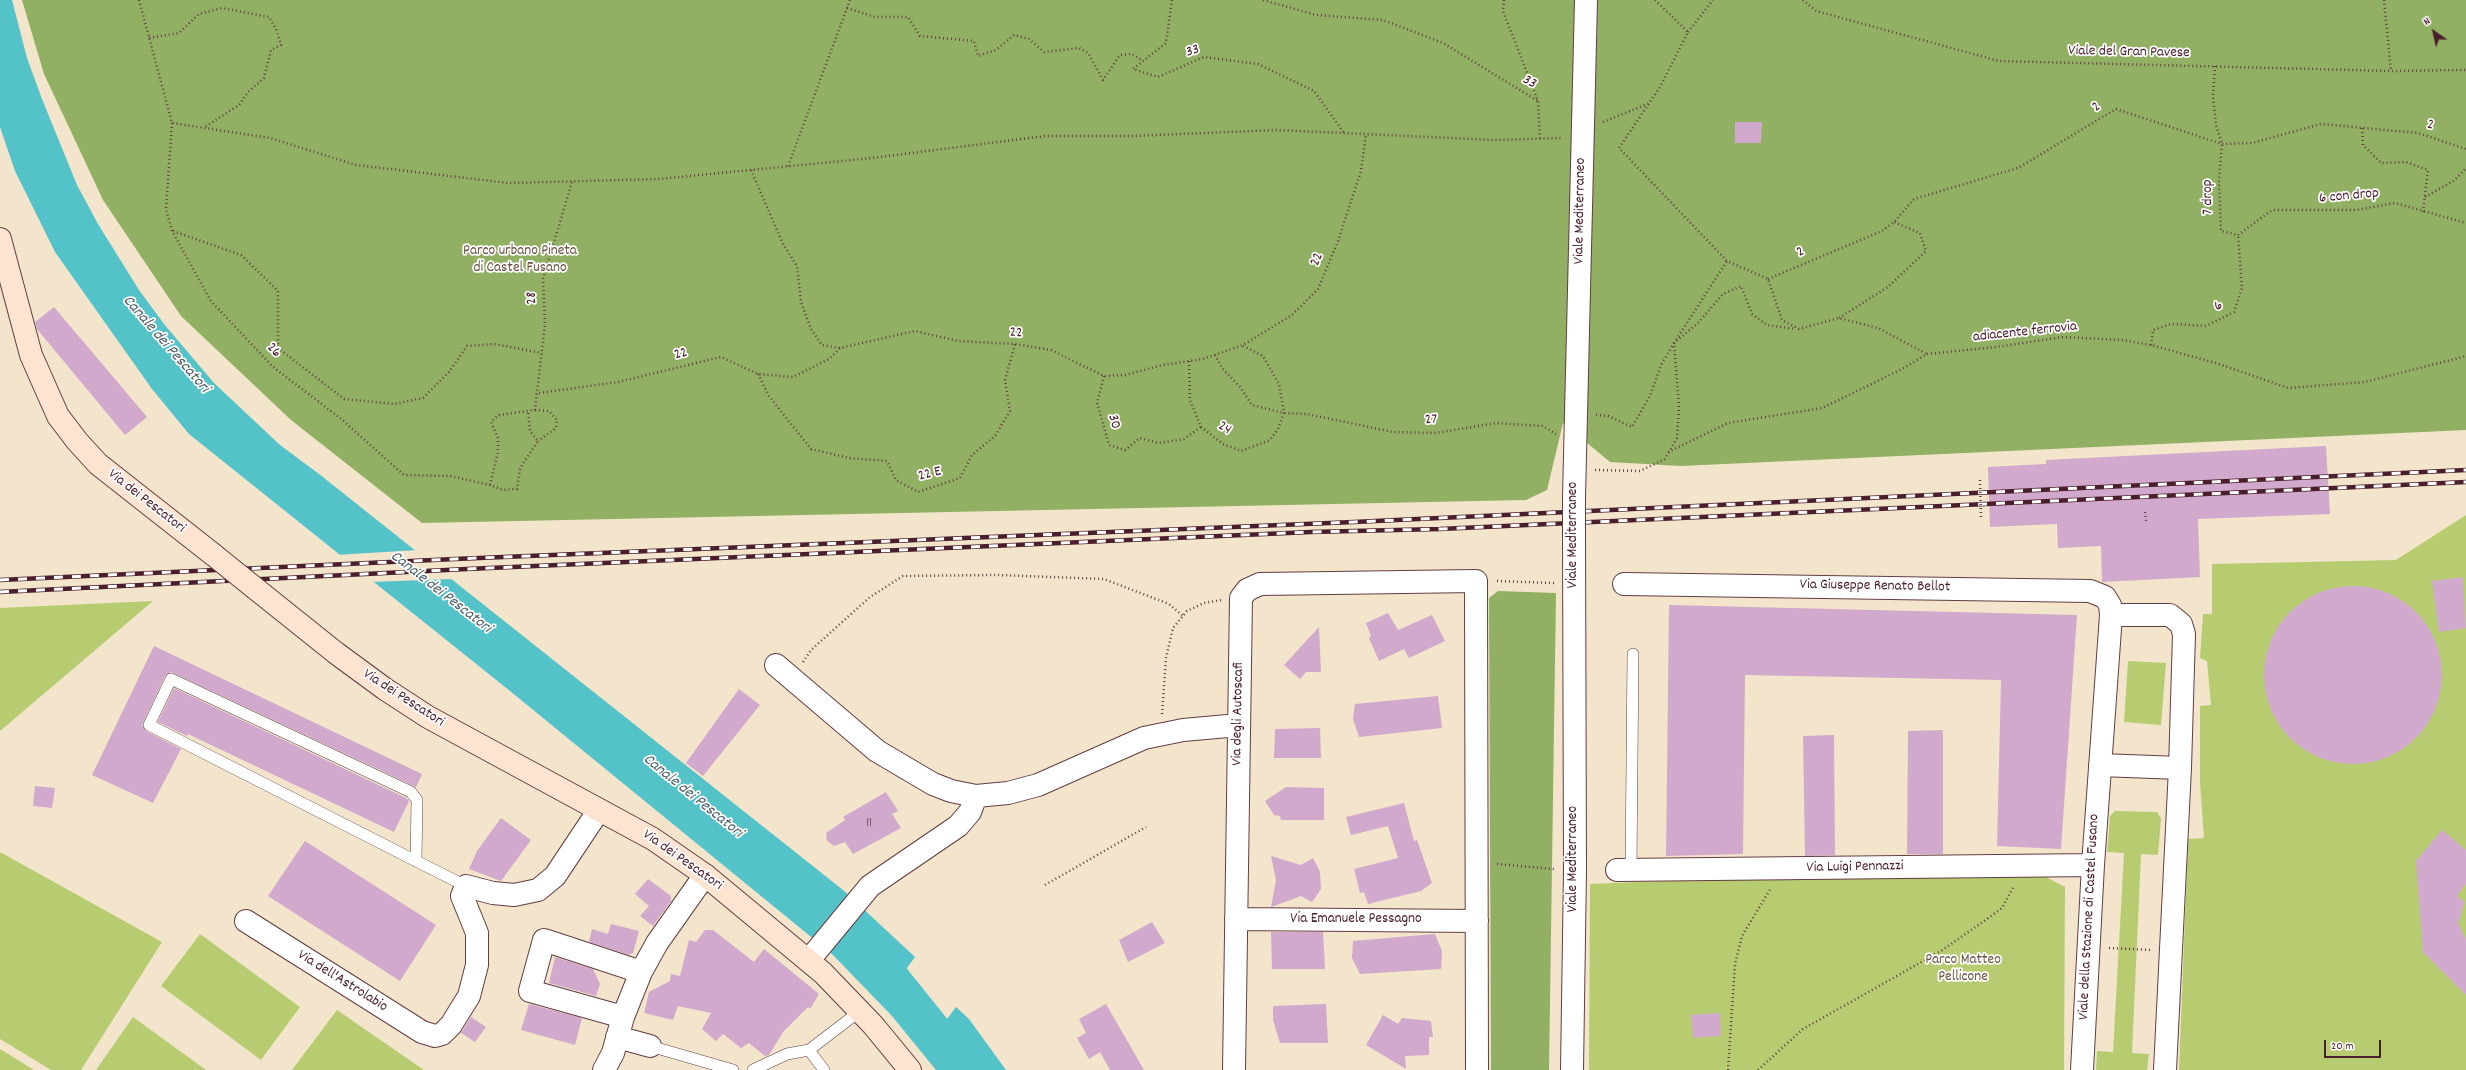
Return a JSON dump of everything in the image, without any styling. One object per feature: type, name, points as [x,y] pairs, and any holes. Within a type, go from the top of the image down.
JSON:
[{"type":"street","name":"Viale Mediterraneo","points":[[1572,1070],[1575,871],[1574,470],[1586,0]]},
{"type":"street","name":"Via dei Pescatori","points":[[0,239],[31,355],[58,416],[76,441],[98,464],[385,689],[457,734],[653,839],[705,874],[809,960],[860,1011],[910,1070]]},
{"type":"street","points":[[1241,598],[1247,590],[1260,584],[1476,581],[1477,1070]]},
{"type":"street","name":"Via Giuseppe Renato Bellot","points":[[1624,584],[2090,591],[2105,597],[2110,606],[2111,615]]},
{"type":"street","name":"Via degli Autoscafi","points":[[1234,1070],[1241,598]]},
{"type":"street","points":[[2111,615],[2166,615],[2178,620],[2184,634],[2180,768],[2165,1070]]},
{"type":"street","name":"Viale della Stazione di Castel Fusano","points":[[2082,1070],[2093,866],[2111,615]]},
{"type":"street","points":[[776,665],[877,751],[933,784],[951,791],[976,796],[1008,793],[1033,786],[1068,773],[1130,744],[1171,732],[1239,725]]},
{"type":"street","points":[[2100,765],[2180,768]]},
{"type":"street","points":[[809,960],[856,901],[886,873],[958,826],[970,812],[976,796]]},
{"type":"street","points":[[466,886],[493,893],[514,895],[538,890],[555,876],[599,810]]},
{"type":"street","name":"Via Luigi Pennazzi","points":[[1624,870],[2093,866]]},
{"type":"street","points":[[604,1070],[610,1060],[620,1027],[641,972],[657,943],[705,874]]},
{"type":"street","name":"Via dell'Astrolabio","points":[[246,921],[422,1032],[435,1036],[442,1034],[451,1025],[469,996],[477,966],[477,933],[462,896],[466,886]]},
{"type":"street","name":"Via Emanuele Pessagno","points":[[1236,919],[1477,921]]},
{"type":"street","points":[[641,972],[544,940],[530,991],[620,1027],[650,1046]]},
{"type":"lane","points":[[1624,870],[1633,654]]},
{"type":"lane","points":[[416,861],[417,800],[411,792],[171,679],[149,725],[416,861],[466,886]]},
{"type":"lane","points":[[753,1070],[787,1054],[809,1050],[860,1011]]},
{"type":"lane","points":[[650,1046],[733,1070]]},
{"type":"lane","points":[[809,1050],[824,1070]]},
{"type":"path","name":"26","points":[[139,0],[172,123],[166,210],[172,231],[211,302],[273,367],[340,418],[404,475],[450,476],[490,485],[503,490],[517,490],[520,468],[538,441]]},
{"type":"path","points":[[788,166],[850,0]]},
{"type":"path","name":"33","points":[[1172,0],[1166,43],[1133,69],[1158,76],[1204,57],[1258,64],[1314,91],[1344,133]]},
{"type":"path","name":"33","points":[[1263,0],[1316,15],[1383,20],[1442,43],[1538,101]]},
{"type":"path","points":[[1504,0],[1503,11],[1538,101],[1540,139]]},
{"type":"path","points":[[1656,0],[1688,32]]},
{"type":"path","points":[[1713,0],[1688,32],[1650,102],[1619,148],[1727,261],[1768,279],[1782,320],[1800,329]]},
{"type":"path","name":"Viale del Gran Pavese","points":[[1803,0],[1816,11],[1999,61],[2391,71],[2466,70]]},
{"type":"path","points":[[2384,0],[2391,71]]},
{"type":"path","points":[[149,38],[179,33],[199,14],[222,8],[269,17],[276,29],[281,45],[271,50],[264,78],[248,92],[240,105],[204,128]]},
{"type":"path","points":[[847,8],[875,17],[908,17],[920,36],[974,41],[978,56],[996,50],[1014,35],[1029,39],[1044,52],[1078,48],[1088,53],[1103,80],[1120,55],[1132,54],[1144,61]]},
{"type":"path","points":[[2215,66],[2213,97],[2216,125],[2222,144]]},
{"type":"path","points":[[172,123],[270,138],[356,165],[510,184],[659,179],[788,166],[1045,136],[1132,136],[1276,130],[1494,140],[1540,139],[1583,132],[1650,102]]},
{"type":"path","name":"2","points":[[1768,279],[1882,231],[1894,222],[1914,199],[2018,168],[2116,109],[2222,144],[2252,143],[2321,124],[2418,133],[2466,149]]},
{"type":"path","points":[[2362,128],[2363,145],[2381,163],[2406,162],[2428,170],[2423,212]]},
{"type":"path","name":"22","points":[[539,393],[618,382],[721,357],[758,374],[793,377],[829,359],[840,348],[915,331],[958,341],[1015,344],[1051,350],[1104,376],[1125,375],[1163,365],[1215,355],[1243,345],[1292,315],[1318,289],[1338,241],[1361,171],[1366,134]]},
{"type":"path","name":"7 drop","points":[[2222,144],[2219,181],[2220,231],[2238,235]]},
{"type":"path","points":[[2424,197],[2455,180],[2466,168]]},
{"type":"path","points":[[751,170],[783,244],[797,266],[801,302],[811,329],[822,345],[840,348]]},
{"type":"path","name":"28","points":[[535,410],[539,393],[545,324],[543,279],[572,182]]},
{"type":"path","name":"6 con drop","points":[[2238,235],[2272,210],[2356,210],[2396,203],[2423,212],[2466,223]]},
{"type":"path","points":[[1674,343],[1698,323],[1723,294],[1741,286],[1752,314],[1767,325],[1800,329],[1839,318],[1888,287],[1926,251],[1920,234],[1894,222]]},
{"type":"path","points":[[172,231],[241,255],[278,292],[278,348],[344,399],[394,404],[423,398],[449,372],[466,346],[494,344],[542,353]]},
{"type":"path","name":"6","points":[[2151,345],[2153,330],[2171,324],[2206,326],[2234,312],[2242,288],[2238,235]]},
{"type":"path","points":[[1575,415],[1608,416],[1632,427],[1650,396],[1661,365],[1727,261]]},
{"type":"path","points":[[1839,318],[1878,328],[1927,354]]},
{"type":"path","name":"adiacente ferrovia","points":[[1668,452],[1728,423],[1822,408],[1902,369],[1927,354],[1996,347],[2063,337],[2123,340],[2151,345],[2216,363],[2288,388],[2365,382],[2466,356]]},
{"type":"path","points":[[1574,470],[1640,471],[1665,459],[1677,438],[1679,406],[1674,343]]},
{"type":"path","name":"22 E","points":[[758,374],[769,396],[811,449],[849,458],[887,461],[896,480],[918,492],[960,478],[972,455],[995,436],[1010,411],[1005,380],[1015,344]]},
{"type":"path","points":[[1243,345],[1263,356],[1280,384],[1284,413]]},
{"type":"path","name":"27","points":[[1215,355],[1222,368],[1240,386],[1252,405],[1284,413],[1307,414],[1394,432],[1436,433],[1496,422],[1543,426],[1575,445]]},
{"type":"path","name":"24","points":[[1189,361],[1190,400],[1201,427],[1223,444],[1241,451],[1270,440],[1278,429],[1284,413]]},
{"type":"path","name":"30","points":[[1104,376],[1097,403],[1109,445],[1125,450],[1140,438],[1159,444],[1184,439],[1201,427]]},
{"type":"path","points":[[490,485],[498,452],[498,438],[491,422],[499,415],[528,410],[549,411],[557,420],[556,428],[538,441],[530,431],[528,410]]},
{"type":"path","points":[[1980,480],[1981,520]]},
{"type":"path","points":[[2145,512],[2146,521]]},
{"type":"path","points":[[797,683],[801,666],[811,650],[870,597],[903,576],[998,575],[1104,579],[1169,604],[1183,616]]},
{"type":"path","points":[[1503,582],[1548,583]]},
{"type":"path","points":[[1171,732],[1164,724],[1162,700],[1166,658],[1173,628],[1187,611],[1204,603],[1241,598]]},
{"type":"path","points":[[1045,885],[1146,827]]},
{"type":"path","points":[[1476,862],[1575,871]]},
{"type":"path","points":[[1758,1070],[1803,1029],[1941,951],[2002,908],[2025,866]]},
{"type":"path","points":[[1728,1070],[1732,1022],[1731,1004],[1735,964],[1742,936],[1770,892],[1781,868]]},
{"type":"path","points":[[2088,947],[2171,952]]},
{"type":"green space","name":"Parco urbano Pineta di Castel Fusano","points":[[22,0],[2466,0],[2466,430],[1681,466],[1610,462],[1563,423],[1547,490],[1526,500],[422,523],[291,420],[181,316],[103,200],[44,74]]},
{"type":"green space","points":[[2466,515],[2466,1070],[2179,1070],[2188,839],[2204,838],[2200,782],[2200,706],[2211,705],[2207,661],[2200,658],[2203,614],[2212,614],[2212,564],[2396,560]]},
{"type":"green space","points":[[1498,591],[1556,593],[1549,1070],[1491,1070],[1489,598]]},
{"type":"green space","points":[[153,601],[0,731],[0,608]]},
{"type":"green space","points":[[2128,661],[2166,663],[2161,725],[2124,722]]},
{"type":"green space","points":[[2115,811],[2157,812],[2161,818],[2158,855],[2141,854],[2132,1053],[2149,1054],[2147,1070],[2096,1070],[2097,1051],[2113,1052],[2124,853],[2107,852],[2110,816]]},
{"type":"green space","points":[[0,852],[162,942],[81,1070],[51,1070],[0,1039]]},
{"type":"green space","name":"Parco Matteo Pellicone","points":[[2025,866],[2065,887],[2064,1070],[1589,1070],[1590,884]]},
{"type":"green space","points":[[200,934],[300,1007],[261,1060],[161,986]]},
{"type":"green space","points":[[337,1010],[424,1070],[292,1070]]},
{"type":"green space","points":[[133,1017],[206,1070],[96,1070]]},
{"type":"green space","points":[[0,1049],[34,1070],[0,1070]]},
{"type":"water","points":[[0,0],[12,0],[27,58],[42,99],[77,185],[98,224],[139,290],[164,324],[214,383],[280,445],[319,474],[843,890],[915,957],[901,976],[941,1027],[956,1007],[969,1019],[1006,1070],[936,1070],[892,1016],[832,954],[510,691],[189,434],[152,389],[55,252],[15,171],[0,127]]},
{"type":"pier","points":[[418,550],[454,579],[370,582],[335,555]]},
{"type":"building","points":[[1735,122],[1762,122],[1761,143],[1735,143]]},
{"type":"building","points":[[54,307],[147,417],[125,435],[37,329],[35,322]]},
{"type":"building","points":[[2326,446],[2330,514],[2198,519],[2200,577],[2102,582],[2101,546],[2058,548],[2057,524],[1990,527],[1988,467],[2046,464],[2046,460]]},
{"type":"building","points":[[2463,577],[2466,628],[2439,632],[2432,581]]},
{"type":"building","points":[[2344,586],[2362,586],[2395,596],[2410,606],[2422,618],[2432,633],[2438,649],[2442,666],[2442,684],[2438,701],[2432,717],[2422,732],[2410,744],[2395,754],[2379,760],[2362,764],[2344,764],[2311,754],[2296,744],[2284,732],[2274,717],[2268,701],[2264,684],[2264,666],[2274,633],[2284,618],[2296,606],[2311,596],[2327,590]]},
{"type":"building","points":[[1669,605],[2077,615],[2061,849],[1997,846],[2001,680],[1745,675],[1743,854],[1666,856]]},
{"type":"building","points":[[1388,613],[1398,630],[1432,615],[1445,641],[1409,658],[1404,649],[1379,661],[1369,638],[1371,636],[1366,623]]},
{"type":"building","points":[[1319,627],[1321,672],[1306,672],[1300,679],[1284,665]]},
{"type":"building","points":[[154,646],[422,774],[416,787],[171,672],[165,676],[142,725],[146,731],[181,749],[153,803],[92,775]]},
{"type":"building","points":[[174,688],[406,798],[409,801],[394,832],[188,734],[187,736],[158,722]]},
{"type":"building","points":[[739,689],[760,705],[703,776],[686,763]]},
{"type":"building","points":[[1438,696],[1442,728],[1359,737],[1353,719],[1355,704]]},
{"type":"building","points":[[1320,728],[1321,758],[1274,758],[1275,729]]},
{"type":"building","points":[[1943,730],[1943,854],[1907,854],[1908,731]]},
{"type":"building","points":[[1834,735],[1835,855],[1805,856],[1803,736]]},
{"type":"building","points":[[35,786],[55,788],[52,808],[33,806]]},
{"type":"building","points":[[1286,787],[1324,788],[1324,820],[1281,820],[1280,816],[1274,815],[1265,801]]},
{"type":"building","points":[[886,792],[898,811],[892,814],[901,828],[853,854],[845,842],[834,846],[827,841],[826,833],[845,820],[843,817]]},
{"type":"building","points":[[1404,803],[1414,841],[1417,840],[1432,883],[1421,891],[1368,904],[1364,892],[1360,893],[1354,869],[1398,858],[1388,826],[1351,835],[1346,817]]},
{"type":"building","points":[[501,818],[531,840],[501,881],[469,869],[477,851]]},
{"type":"building","points":[[2442,830],[2466,850],[2466,884],[2457,896],[2465,902],[2458,923],[2466,939],[2466,995],[2423,952],[2416,861]]},
{"type":"building","points":[[305,841],[436,925],[400,981],[268,896]]},
{"type":"building","points":[[1271,856],[1301,865],[1313,858],[1320,872],[1321,889],[1312,902],[1301,896],[1271,907],[1276,880]]},
{"type":"building","points":[[648,879],[671,896],[671,901],[653,926],[640,916],[649,906],[635,894]]},
{"type":"building","points":[[1152,922],[1165,943],[1128,962],[1119,940]]},
{"type":"building","points":[[611,924],[639,931],[633,953],[629,955],[589,942],[592,929],[608,934]]},
{"type":"building","points":[[705,930],[713,930],[754,962],[764,949],[819,994],[810,1009],[808,1007],[783,1032],[769,1055],[765,1056],[749,1043],[741,1048],[723,1034],[716,1041],[702,1029],[711,1013],[678,1006],[673,1020],[644,1013],[649,992],[670,981],[671,974],[680,976],[689,940],[696,942]]},
{"type":"building","points":[[1271,932],[1323,932],[1325,969],[1272,969]]},
{"type":"building","points":[[1435,934],[1442,951],[1441,969],[1360,974],[1352,958],[1353,941]]},
{"type":"building","points":[[555,957],[593,969],[600,984],[596,996],[549,983]]},
{"type":"building","points":[[529,1004],[582,1018],[575,1045],[521,1030]]},
{"type":"building","points":[[1106,1004],[1144,1070],[1110,1070],[1100,1052],[1089,1059],[1077,1038],[1086,1033],[1079,1019]]},
{"type":"building","points":[[1326,1004],[1328,1043],[1280,1043],[1273,1020],[1273,1006]]},
{"type":"building","points":[[1720,1013],[1721,1036],[1693,1038],[1691,1015]]},
{"type":"building","points":[[1383,1015],[1398,1024],[1402,1018],[1431,1021],[1433,1037],[1429,1037],[1429,1055],[1405,1056],[1406,1069],[1366,1045]]},
{"type":"building","points":[[471,1017],[486,1027],[475,1042],[461,1033]]},
{"type":"waterway","name":"Canale dei Pescatori","points":[[883,960],[900,976],[941,1027],[969,1070]]},
{"type":"railway","points":[[0,580],[455,559],[1354,522],[2466,470]]},
{"type":"railway","points":[[0,592],[467,569],[1311,532],[1440,529],[2466,482]]}]
